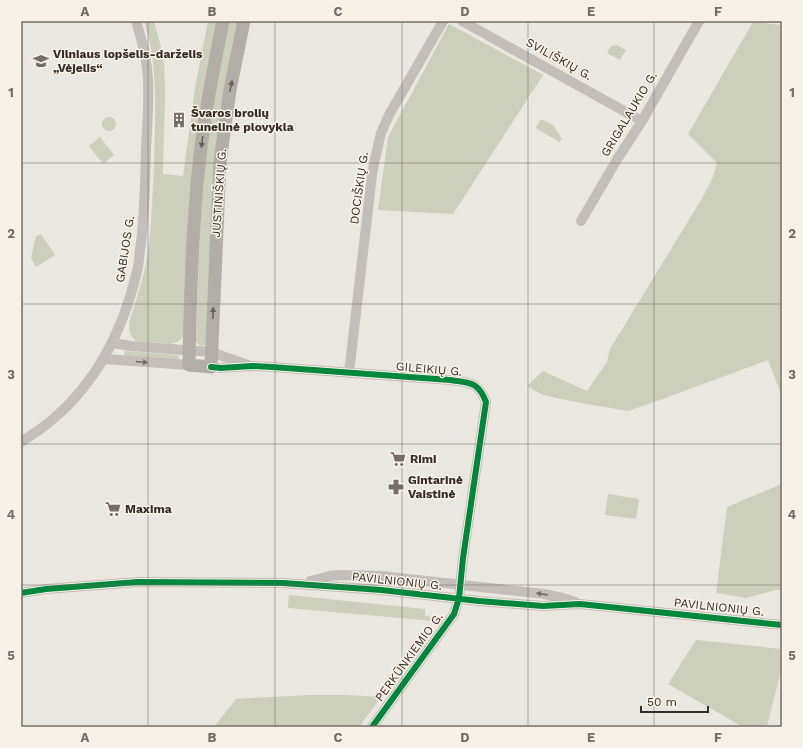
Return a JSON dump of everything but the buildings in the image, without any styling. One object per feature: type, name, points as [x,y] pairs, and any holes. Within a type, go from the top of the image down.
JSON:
[{"type":"main road","name":"JUSTINIŠKIŲ G.","points":[[189,365],[198,174],[209,94],[223,21]]},
{"type":"main road","name":"JUSTINIŠKIŲ G.","points":[[211,367],[220,162],[230,90],[244,21]]},
{"type":"main road","name":"GILEIKIŲ G.","points":[[189,365],[211,367]]},
{"type":"street","name":"GABIJOS G.","points":[[21,442],[36,433],[67,406],[93,375],[104,359],[120,327],[136,277],[142,234],[148,80],[144,51],[136,21]]},
{"type":"street","name":"DOCIŠKIŲ G.","points":[[349,373],[372,175],[381,133],[389,115],[443,21]]},
{"type":"street","name":"SVILIŠKIŲ G.","points":[[462,21],[642,121]]},
{"type":"street","name":"GRIGALAUKIO G.","points":[[581,221],[618,158],[642,121],[699,21]]},
{"type":"street","name":"GILEIKIŲ G.","points":[[112,343],[131,346],[211,352],[252,366]]},
{"type":"street","name":"GILEIKIŲ G.","points":[[104,359],[189,365]]},
{"type":"street","name":"GILEIKIŲ G.","points":[[211,367],[221,368],[252,366],[450,380],[471,383],[478,388],[486,402],[458,598]]},
{"type":"street","name":"PAVILNIONIŲ G.","points":[[296,583],[330,576],[381,576],[544,594],[563,598],[580,604]]},
{"type":"street","name":"PAVILNIONIŲ G.","points":[[21,593],[46,589],[138,582],[296,583],[543,606],[580,604],[782,624]]},
{"type":"street","name":"PERKŪNKIEMIO G.","points":[[372,727],[454,614],[458,598]]},
{"type":"green space","points":[[144,21],[154,21],[164,63],[165,96],[163,174],[183,176],[195,88],[208,21],[218,21],[183,337],[177,342],[170,344],[136,341],[131,335],[129,328],[149,247],[154,167],[154,74],[149,37]]},
{"type":"green space","points":[[229,21],[240,21],[207,343],[201,346],[196,341],[200,232],[206,148]]},
{"type":"green space","points":[[753,22],[782,25],[782,397],[768,360],[628,411],[543,395],[527,386],[543,371],[587,391],[607,362],[610,349],[704,195],[713,177],[717,163],[688,134]]},
{"type":"green space","points":[[449,24],[543,75],[453,214],[378,210],[388,137]]},
{"type":"green space","points":[[617,45],[626,50],[620,60],[607,53],[611,46]]},
{"type":"green space","points":[[106,117],[112,117],[116,121],[116,127],[112,131],[106,131],[102,127],[102,121]]},
{"type":"green space","points":[[541,119],[553,125],[562,139],[559,142],[536,128]]},
{"type":"green space","points":[[100,137],[114,155],[103,164],[89,146]]},
{"type":"green space","points":[[41,234],[55,255],[36,267],[31,258],[36,236]]},
{"type":"green space","points":[[125,351],[178,355],[179,357],[177,360],[126,356],[124,354]]},
{"type":"green space","points":[[782,484],[782,590],[776,590],[746,598],[716,593],[727,507]]},
{"type":"green space","points":[[608,494],[639,499],[636,519],[605,515]]},
{"type":"green space","points":[[289,595],[425,609],[425,616],[433,617],[434,621],[288,608]]},
{"type":"green space","points":[[696,640],[782,649],[782,666],[767,727],[743,727],[668,684]]},
{"type":"green space","points":[[307,695],[381,697],[359,727],[214,727],[236,699]]},
{"type":"cycle path","points":[[211,367],[272,367],[450,380],[472,384],[480,390],[483,395],[486,402],[463,558],[459,598],[454,614],[372,727]]},
{"type":"cycle path","points":[[21,593],[46,589],[138,582],[283,583],[381,590],[479,601],[543,606],[580,604],[782,625]]},
{"type":"place","name":"Vilniaus lopšelis-darželis „Vėjelis“","points":[[41,61]]},
{"type":"place","name":"Švaros brolių tunelinė plovykla","points":[[179,120]]},
{"type":"place","name":"Rimi","points":[[398,459]]},
{"type":"place","name":"Gintarinė Vaistinė","points":[[396,487]]},
{"type":"place","name":"Maxima","points":[[113,509]]}]
